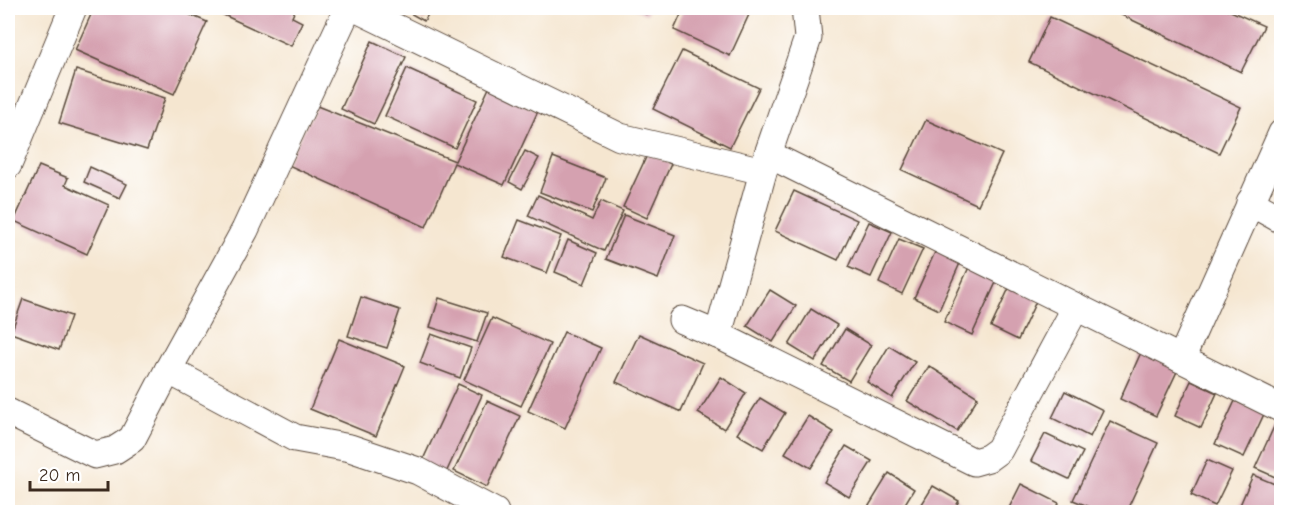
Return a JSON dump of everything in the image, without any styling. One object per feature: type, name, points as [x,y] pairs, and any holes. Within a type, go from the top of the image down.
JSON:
[{"type":"street","points":[[8,165],[73,8]]},
{"type":"street","points":[[8,412],[95,455],[114,450],[132,439],[245,230],[348,8]]},
{"type":"street","points":[[355,8],[620,137],[766,163],[1076,307],[1281,409]]},
{"type":"street","points":[[718,335],[766,163],[808,38],[805,8]]},
{"type":"street","points":[[1181,359],[1281,133]]},
{"type":"street","points":[[1250,202],[1281,220]]},
{"type":"street","points":[[682,320],[718,335],[974,462],[988,458],[999,450],[1076,307]]},
{"type":"street","points":[[168,370],[295,438],[350,448],[418,471],[495,513]]},
{"type":"building","points":[[94,8],[174,8],[207,22],[174,94],[75,50]]},
{"type":"building","points":[[184,8],[200,8],[197,13]]},
{"type":"building","points":[[216,8],[296,8],[292,17],[302,22],[291,46],[215,11]]},
{"type":"building","points":[[401,8],[432,8],[424,21]]},
{"type":"building","points":[[633,8],[649,8],[646,14]]},
{"type":"building","points":[[684,8],[752,8],[730,56],[674,30]]},
{"type":"building","points":[[1107,8],[1224,8],[1264,26],[1241,72]]},
{"type":"building","points":[[1050,17],[1241,107],[1219,153],[1029,62]]},
{"type":"building","points":[[372,41],[406,57],[374,124],[341,109]]},
{"type":"building","points":[[682,51],[759,88],[730,147],[653,109]]},
{"type":"building","points":[[407,68],[477,100],[455,148],[385,116]]},
{"type":"building","points":[[76,70],[165,98],[147,150],[59,123]]},
{"type":"building","points":[[489,88],[538,111],[504,185],[454,163],[426,227],[286,164],[317,106],[455,161]]},
{"type":"building","points":[[926,120],[1002,154],[978,205],[902,170]]},
{"type":"building","points":[[525,151],[539,158],[522,189],[509,182]]},
{"type":"building","points":[[648,153],[671,164],[647,218],[623,207]]},
{"type":"building","points":[[553,157],[606,178],[592,212],[540,192]]},
{"type":"building","points":[[39,166],[68,178],[65,185],[109,205],[87,254],[14,221]]},
{"type":"building","points":[[90,167],[127,184],[120,198],[84,182]]},
{"type":"building","points":[[794,191],[857,220],[838,260],[775,231]]},
{"type":"building","points":[[538,195],[592,220],[601,201],[623,211],[604,251],[528,216]]},
{"type":"building","points":[[624,215],[675,235],[658,279],[606,259]]},
{"type":"building","points":[[519,220],[561,236],[547,273],[504,257]]},
{"type":"building","points":[[869,222],[892,232],[871,277],[848,267]]},
{"type":"building","points":[[899,239],[923,249],[902,294],[879,283]]},
{"type":"building","points":[[568,240],[597,253],[584,284],[555,272]]},
{"type":"building","points":[[936,250],[961,261],[939,310],[914,298]]},
{"type":"building","points":[[970,265],[998,278],[972,335],[944,322]]},
{"type":"building","points":[[1010,286],[1037,299],[1018,340],[991,327]]},
{"type":"building","points":[[770,290],[796,306],[773,342],[747,326]]},
{"type":"building","points":[[361,297],[400,310],[387,348],[348,336]]},
{"type":"building","points":[[439,298],[487,313],[477,342],[430,327]]},
{"type":"building","points":[[23,299],[71,316],[59,350],[11,333]]},
{"type":"building","points":[[811,309],[837,325],[815,361],[789,345]]},
{"type":"building","points":[[492,318],[550,344],[521,406],[464,380]]},
{"type":"building","points":[[845,329],[871,345],[849,381],[823,366]]},
{"type":"building","points":[[564,332],[601,348],[565,428],[528,411]]},
{"type":"building","points":[[431,334],[471,348],[460,378],[420,363]]},
{"type":"building","points":[[639,334],[703,363],[681,412],[616,382]]},
{"type":"building","points":[[339,339],[405,366],[376,436],[310,409]]},
{"type":"building","points":[[889,346],[915,362],[892,398],[867,382]]},
{"type":"building","points":[[1143,348],[1180,365],[1156,416],[1120,399]]},
{"type":"building","points":[[929,366],[978,397],[957,431],[907,401]]},
{"type":"building","points":[[721,377],[746,393],[724,429],[698,413]]},
{"type":"building","points":[[1191,381],[1217,393],[1201,428],[1175,416]]},
{"type":"building","points":[[458,384],[482,395],[445,475],[421,464]]},
{"type":"building","points":[[1065,391],[1103,410],[1090,437],[1052,418]]},
{"type":"building","points":[[760,398],[785,413],[763,449],[737,434]]},
{"type":"building","points":[[487,401],[520,416],[487,487],[454,471]]},
{"type":"building","points":[[1235,401],[1264,414],[1244,457],[1215,444]]},
{"type":"building","points":[[808,416],[834,432],[811,468],[785,453]]},
{"type":"building","points":[[1278,418],[1282,420],[1282,480],[1255,468]]},
{"type":"building","points":[[1110,421],[1158,443],[1126,512],[1102,512],[1073,500]]},
{"type":"building","points":[[1045,434],[1083,452],[1069,479],[1031,461]]},
{"type":"building","points":[[846,446],[872,461],[849,497],[824,482]]},
{"type":"building","points":[[1207,460],[1232,471],[1215,506],[1191,495]]},
{"type":"building","points":[[889,473],[914,489],[900,512],[872,512],[867,509]]},
{"type":"building","points":[[1253,475],[1282,487],[1282,512],[1237,512]]},
{"type":"building","points":[[1021,484],[1059,503],[1055,512],[1007,512]]},
{"type":"building","points":[[933,486],[959,501],[952,512],[917,512]]}]
